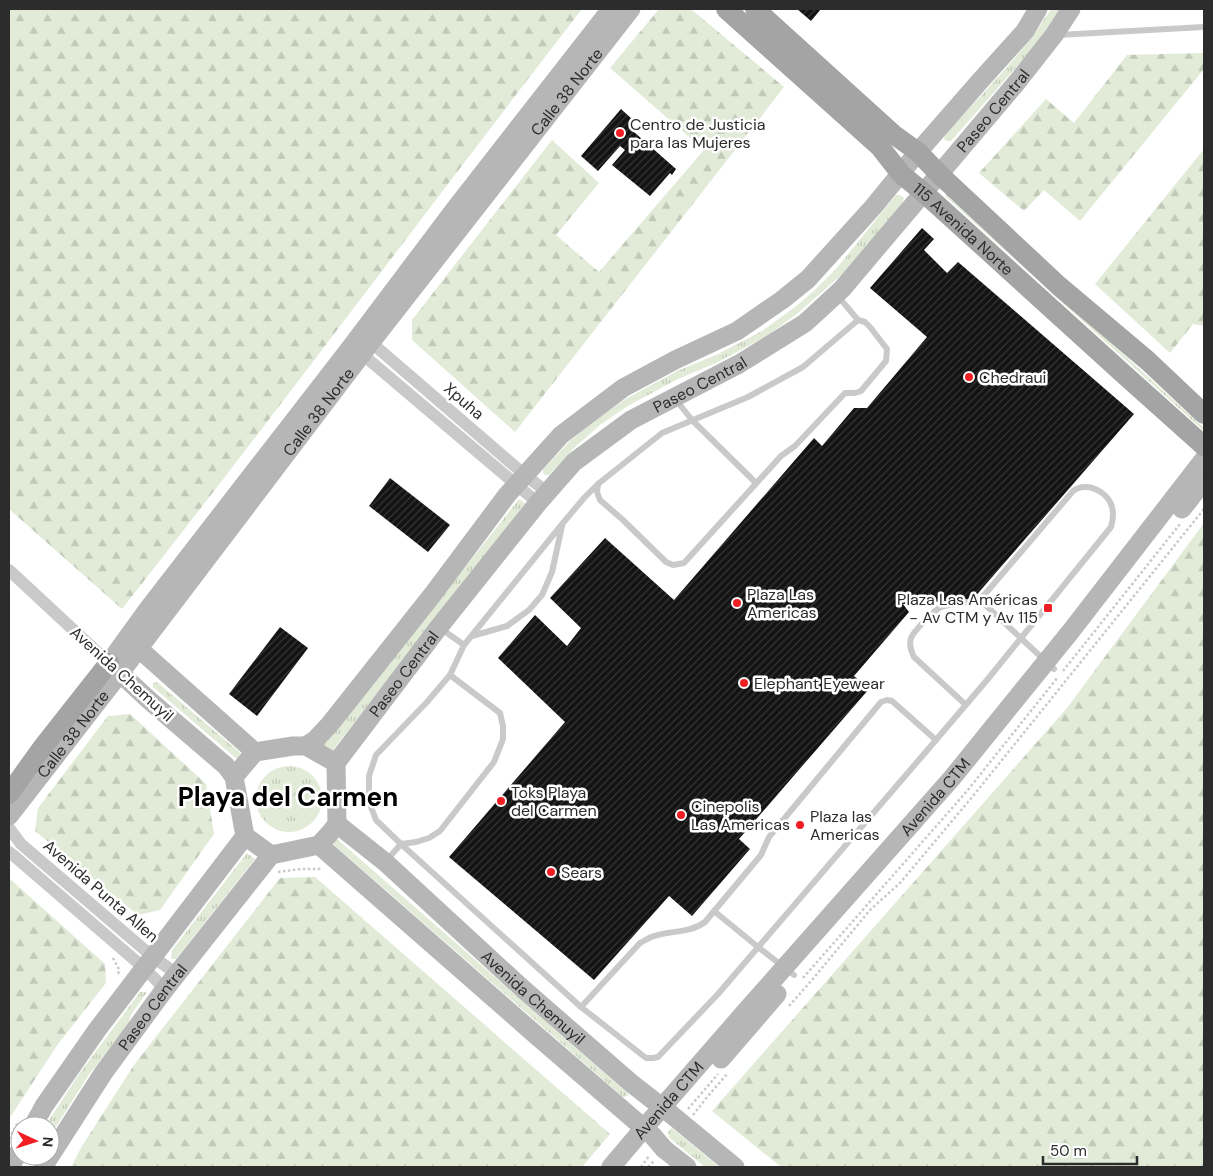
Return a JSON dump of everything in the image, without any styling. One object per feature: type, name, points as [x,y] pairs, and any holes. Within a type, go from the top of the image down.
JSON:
[{"type":"main road","name":"Calle 38 Norte","points":[[361,344],[455,209],[611,9]]},
{"type":"main road","name":"Calle 38 Norte","points":[[9,816],[114,668],[361,344],[631,9]]},
{"type":"main road","name":"115 Avenida Norte","points":[[726,9],[880,147],[901,174],[924,192],[1204,446]]},
{"type":"main road","points":[[755,9],[893,134],[918,152]]},
{"type":"main road","name":"Paseo Central","points":[[306,746],[315,740],[330,724],[520,479],[561,435],[624,388],[674,360],[737,331],[782,300],[808,279],[874,206],[918,152],[1025,31],[1038,9]]},
{"type":"main road","name":"Paseo Central","points":[[336,763],[439,627],[542,497],[574,462],[631,420],[739,364],[805,323],[836,294],[924,192],[1018,81],[1054,35],[1071,9]]},
{"type":"main road","name":"115 Avenida Norte","points":[[918,152],[1059,286],[1148,360],[1204,414]]},
{"type":"main road","name":"Avenida CTM","points":[[611,1167],[648,1132],[789,971],[960,784],[1050,665],[1077,623],[1204,459]]},
{"type":"main road","name":"Avenida CTM","points":[[1050,665],[1084,629],[1204,481]]},
{"type":"main road","name":"Avenida Chemuyil","points":[[133,643],[255,752]]},
{"type":"main road","name":"Calle 38 Norte","points":[[9,794],[42,748],[114,668]]},
{"type":"main road","name":"Avenida Chemuyil","points":[[114,668],[226,766],[234,777]]},
{"type":"main road","points":[[293,746],[306,746],[336,763],[337,824],[319,845],[274,863],[245,836],[234,777],[255,752],[293,746]]},
{"type":"main road","name":"Avenida Chemuyil","points":[[337,824],[385,862],[530,995],[632,1083],[735,1167]]},
{"type":"main road","name":"Paseo Central","points":[[38,1116],[98,1030],[245,836]]},
{"type":"main road","name":"Avenida Chemuyil","points":[[319,845],[648,1132],[664,1149],[687,1167]]},
{"type":"main road","name":"Paseo Central","points":[[44,1167],[104,1072],[177,974],[274,863]]},
{"type":"main road","name":"Avenida CTM","points":[[627,1167],[648,1132]]},
{"type":"street","name":"Xpuha","points":[[361,344],[542,497]]},
{"type":"street","name":"Avenida Chemuyil","points":[[9,570],[114,668]]},
{"type":"street","name":"Avenida Punta Allen","points":[[9,828],[21,844],[149,963],[165,990]]},
{"type":"street","name":"Avenida Punta Allen","points":[[9,852],[149,963],[177,974]]},
{"type":"lane","points":[[1054,35],[1204,27]]},
{"type":"lane","points":[[598,484],[597,492],[600,500],[666,562],[673,565],[684,563],[781,456],[795,446],[846,393],[861,391],[886,361],[887,349],[870,327],[865,322],[858,320],[836,294]]},
{"type":"lane","points":[[858,320],[803,367],[748,397],[662,432],[598,484],[563,523],[464,645],[450,675],[376,755],[368,776],[368,794],[371,807],[376,820],[401,844],[581,1007],[646,1058],[658,1057],[718,994],[966,705],[1111,527],[1112,508],[1110,502],[1101,492],[1092,487],[1082,486],[1073,491],[980,600],[938,609],[932,613],[912,636],[910,649],[914,657],[966,705]]},
{"type":"lane","points":[[674,398],[692,420],[756,483]]},
{"type":"lane","points":[[471,636],[507,626],[529,610],[542,595],[552,572],[563,523]]},
{"type":"lane","points":[[980,600],[1050,665]]},
{"type":"lane","points":[[439,627],[464,645]]},
{"type":"lane","points":[[385,862],[401,844],[429,838],[440,832],[494,762],[503,740],[503,726],[500,713],[450,675]]},
{"type":"lane","points":[[581,1007],[640,943],[651,937],[698,927],[705,922],[761,855],[769,837],[881,702],[892,701],[936,740]]},
{"type":"lane","points":[[714,911],[789,971]]},
{"type":"path","points":[[786,1009],[870,910],[900,883],[1204,509]]},
{"type":"path","points":[[274,863],[301,869],[324,869]]},
{"type":"path","points":[[692,1117],[734,1067]]},
{"type":"green space","points":[[9,9],[582,9],[122,609],[9,509]]},
{"type":"green space","points":[[659,9],[691,9],[784,87],[515,432],[412,340],[412,320],[552,140],[599,183],[556,235],[599,272],[704,150],[610,68]]},
{"type":"green space","points":[[1051,9],[1060,9],[1036,45],[951,141],[944,139],[946,133],[1015,58]]},
{"type":"green space","points":[[1204,53],[1204,69],[1080,221],[1044,190],[1024,211],[979,173],[1046,99],[1074,123],[1127,55]]},
{"type":"green space","points":[[1204,149],[1204,326],[1193,324],[1170,353],[1095,284]]},
{"type":"green space","points":[[947,193],[1204,428],[1204,431],[945,196]]},
{"type":"green space","points":[[896,195],[904,198],[902,204],[876,236],[840,276],[797,314],[765,337],[716,363],[678,379],[626,407],[600,425],[575,447],[549,475],[543,473],[543,469],[571,440],[624,400],[677,371],[716,355],[762,331],[795,307],[836,269]]},
{"type":"green space","points":[[519,499],[526,504],[332,751],[323,745],[339,727]]},
{"type":"green space","points":[[1204,523],[1204,1167],[781,1167],[712,1111],[1067,708]]},
{"type":"green space","points":[[157,682],[243,755],[238,760],[153,687],[153,683]]},
{"type":"green space","points":[[130,714],[206,784],[214,834],[160,910],[138,915],[35,831],[38,808],[108,716]]},
{"type":"green space","points":[[289,766],[301,769],[312,776],[319,787],[322,799],[319,811],[312,822],[301,829],[289,832],[277,829],[266,822],[259,811],[256,799],[259,787],[266,776],[277,769]]},
{"type":"green space","points":[[337,839],[628,1093],[628,1096],[623,1097],[333,844]]},
{"type":"green space","points":[[247,853],[255,859],[176,959],[171,959],[172,950]]},
{"type":"green space","points":[[315,877],[610,1134],[582,1167],[71,1167],[82,1146],[134,1065],[280,878]]},
{"type":"green space","points":[[9,878],[105,964],[106,983],[58,1044],[9,1119]]},
{"type":"green space","points":[[140,992],[147,992],[131,1015],[128,1024],[88,1076],[60,1120],[60,1116],[52,1116],[79,1074]]},
{"type":"green space","points":[[672,1128],[719,1167],[705,1167],[672,1140],[668,1132]]},
{"type":"building","points":[[797,9],[821,9],[811,21]]},
{"type":"building","points":[[621,109],[633,120],[634,132],[676,169],[672,175],[670,173],[650,196],[612,165],[625,150],[620,146],[598,171],[581,156]]},
{"type":"building","name":"Plaza Las Americas","points":[[922,228],[934,239],[924,250],[947,273],[958,262],[1134,414],[973,599],[903,604],[909,612],[854,676],[869,689],[739,839],[750,849],[692,916],[669,896],[594,980],[449,857],[565,722],[498,658],[535,615],[567,646],[581,628],[550,598],[605,538],[674,600],[814,438],[822,446],[854,408],[867,408],[927,337],[870,288]]},
{"type":"building","points":[[390,478],[450,525],[428,552],[369,506]]},
{"type":"building","points":[[280,627],[308,648],[257,716],[229,694]]},
{"type":"place","name":"Centro de Justicia para las Mujeres","points":[[620,133]]},
{"type":"place","name":"Chedraui","points":[[969,377]]},
{"type":"place","name":"Plaza Las Americas","points":[[737,603]]},
{"type":"place","name":"Plaza Las Américas - Av CTM y Av 115","points":[[1048,608]]},
{"type":"place","name":"Elephant Eyewear","points":[[744,683]]},
{"type":"place","name":"Toks Playa del Carmen","points":[[501,801]]},
{"type":"place","name":"Cinepolis Las Americas","points":[[681,815]]},
{"type":"place","name":"Plaza las Americas","points":[[800,825]]},
{"type":"place","name":"Sears","points":[[551,872]]},
{"type":"district","name":"Playa del Carmen","points":[[288,797]]}]
